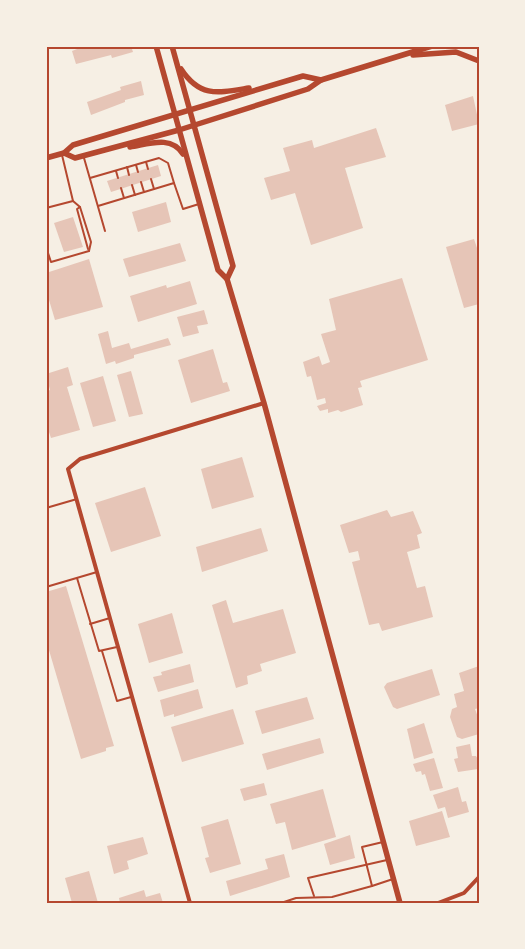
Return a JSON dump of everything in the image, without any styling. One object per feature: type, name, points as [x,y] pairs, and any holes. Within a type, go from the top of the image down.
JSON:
[{"type":"main road","points":[[156,46],[218,270],[227,279],[264,403],[400,903]]},
{"type":"main road","points":[[172,46],[233,266],[227,279]]},
{"type":"main road","points":[[63,153],[75,158],[179,130],[308,89],[321,80],[432,46]]},
{"type":"main road","points":[[398,56],[446,52],[469,56],[479,61]]},
{"type":"main road","points":[[177,63],[194,85],[210,92],[276,84]]},
{"type":"main road","points":[[46,158],[63,153],[73,145],[190,108],[302,76],[321,80]]},
{"type":"main road","points":[[101,151],[166,142],[178,148],[187,162]]},
{"type":"street","points":[[190,903],[68,469],[80,459],[264,403]]},
{"type":"street","points":[[438,903],[464,893],[479,877]]},
{"type":"lane","points":[[46,247],[51,262],[89,251],[77,209],[80,207],[74,201],[63,153]]},
{"type":"lane","points":[[84,156],[105,231]]},
{"type":"lane","points":[[90,178],[159,158],[168,163],[183,209],[199,204]]},
{"type":"lane","points":[[146,162],[148,168]]},
{"type":"lane","points":[[136,164],[138,172]]},
{"type":"lane","points":[[127,167],[129,175]]},
{"type":"lane","points":[[116,170],[118,178]]},
{"type":"lane","points":[[151,179],[154,189]]},
{"type":"lane","points":[[142,182],[144,192]]},
{"type":"lane","points":[[98,206],[174,182]]},
{"type":"lane","points":[[132,185],[135,195]]},
{"type":"lane","points":[[121,188],[124,198]]},
{"type":"lane","points":[[46,208],[74,201]]},
{"type":"lane","points":[[46,508],[77,499]]},
{"type":"lane","points":[[46,587],[97,572]]},
{"type":"lane","points":[[77,578],[99,652],[118,646]]},
{"type":"lane","points":[[90,624],[110,618]]},
{"type":"lane","points":[[102,651],[117,701],[132,697]]},
{"type":"lane","points":[[372,886],[362,847],[383,842]]},
{"type":"lane","points":[[314,896],[308,878],[388,860]]},
{"type":"lane","points":[[282,903],[314,896],[332,897],[393,879]]},
{"type":"building","points":[[85,46],[91,48],[131,46],[133,52],[112,58],[111,55],[76,64],[72,51]]},
{"type":"building","points":[[141,81],[144,95],[125,100],[125,102],[91,115],[87,102],[121,90],[120,87]]},
{"type":"building","points":[[473,96],[479,124],[452,131],[445,105]]},
{"type":"building","points":[[376,128],[386,157],[345,168],[363,228],[311,245],[295,193],[271,200],[264,178],[290,171],[283,148],[312,140],[314,148]]},
{"type":"building","points":[[158,165],[161,176],[111,192],[107,181]]},
{"type":"building","points":[[166,202],[171,222],[138,232],[132,212]]},
{"type":"building","points":[[73,217],[83,247],[64,252],[54,223]]},
{"type":"building","points":[[474,239],[479,254],[479,304],[464,308],[446,247]]},
{"type":"building","points":[[180,243],[186,261],[129,277],[123,259]]},
{"type":"building","points":[[89,259],[103,307],[55,320],[46,290],[46,273]]},
{"type":"building","points":[[402,278],[428,360],[360,381],[362,387],[358,388],[363,405],[341,412],[338,410],[328,413],[328,409],[320,411],[317,406],[326,403],[325,398],[317,400],[311,376],[307,377],[303,362],[319,356],[322,365],[330,362],[321,334],[336,330],[329,299]]},
{"type":"building","points":[[190,281],[197,304],[138,322],[130,296],[166,285],[167,288]]},
{"type":"building","points":[[204,310],[208,324],[197,326],[199,333],[183,337],[177,317]]},
{"type":"building","points":[[108,331],[112,348],[129,343],[131,349],[168,338],[171,345],[134,355],[134,358],[116,364],[115,361],[106,364],[98,334]]},
{"type":"building","points":[[213,349],[223,383],[227,382],[230,391],[191,403],[178,360]]},
{"type":"building","points":[[68,367],[73,385],[67,387],[80,430],[51,438],[46,423],[46,392],[50,390],[46,374]]},
{"type":"building","points":[[131,371],[143,414],[129,417],[117,375]]},
{"type":"building","points":[[103,376],[116,421],[93,427],[80,383]]},
{"type":"building","points":[[242,457],[254,497],[212,509],[201,469]]},
{"type":"building","points":[[145,487],[161,536],[111,552],[95,503]]},
{"type":"building","points":[[387,510],[391,517],[413,511],[422,533],[417,535],[420,548],[407,552],[417,588],[425,586],[433,617],[382,631],[379,623],[369,625],[352,562],[360,560],[358,551],[349,553],[340,525]]},
{"type":"building","points":[[261,528],[268,551],[202,572],[196,547]]},
{"type":"building","points":[[66,586],[114,746],[106,748],[106,751],[81,759],[46,640],[46,592]]},
{"type":"building","points":[[226,600],[233,623],[283,609],[296,653],[260,664],[262,671],[247,676],[248,684],[236,688],[212,605]]},
{"type":"building","points":[[172,613],[183,653],[149,663],[138,624]]},
{"type":"building","points":[[190,664],[194,682],[158,692],[153,677],[162,675],[161,672]]},
{"type":"building","points":[[479,666],[479,708],[475,709],[479,720],[479,734],[462,739],[457,737],[450,717],[452,709],[457,707],[454,694],[464,691],[459,673]]},
{"type":"building","points":[[432,669],[440,695],[397,709],[393,707],[384,687],[387,683]]},
{"type":"building","points":[[198,689],[203,708],[174,717],[174,714],[164,717],[160,700]]},
{"type":"building","points":[[307,697],[314,719],[262,734],[255,711]]},
{"type":"building","points":[[233,709],[244,744],[182,762],[171,727]]},
{"type":"building","points":[[424,723],[433,753],[414,759],[407,729]]},
{"type":"building","points":[[320,738],[324,753],[267,770],[262,754]]},
{"type":"building","points":[[470,744],[472,756],[476,756],[479,761],[478,769],[458,772],[454,759],[458,758],[456,747]]},
{"type":"building","points":[[434,758],[443,788],[430,791],[425,774],[422,775],[421,771],[416,772],[413,764]]},
{"type":"building","points":[[264,783],[267,795],[244,801],[240,789]]},
{"type":"building","points":[[458,787],[462,802],[466,801],[469,812],[448,818],[445,807],[438,809],[433,795]]},
{"type":"building","points":[[323,789],[336,837],[292,850],[285,822],[276,824],[270,804]]},
{"type":"building","points":[[442,811],[450,837],[416,846],[409,821]]},
{"type":"building","points":[[228,819],[241,864],[210,873],[205,858],[209,857],[201,827]]},
{"type":"building","points":[[350,835],[355,858],[330,865],[324,844]]},
{"type":"building","points":[[143,837],[148,854],[127,861],[129,869],[114,874],[107,846]]},
{"type":"building","points":[[284,854],[290,877],[230,896],[226,881],[268,869],[265,859]]},
{"type":"building","points":[[89,871],[98,903],[72,903],[65,878]]},
{"type":"building","points":[[144,890],[146,897],[160,893],[163,903],[120,903],[119,898]]}]
